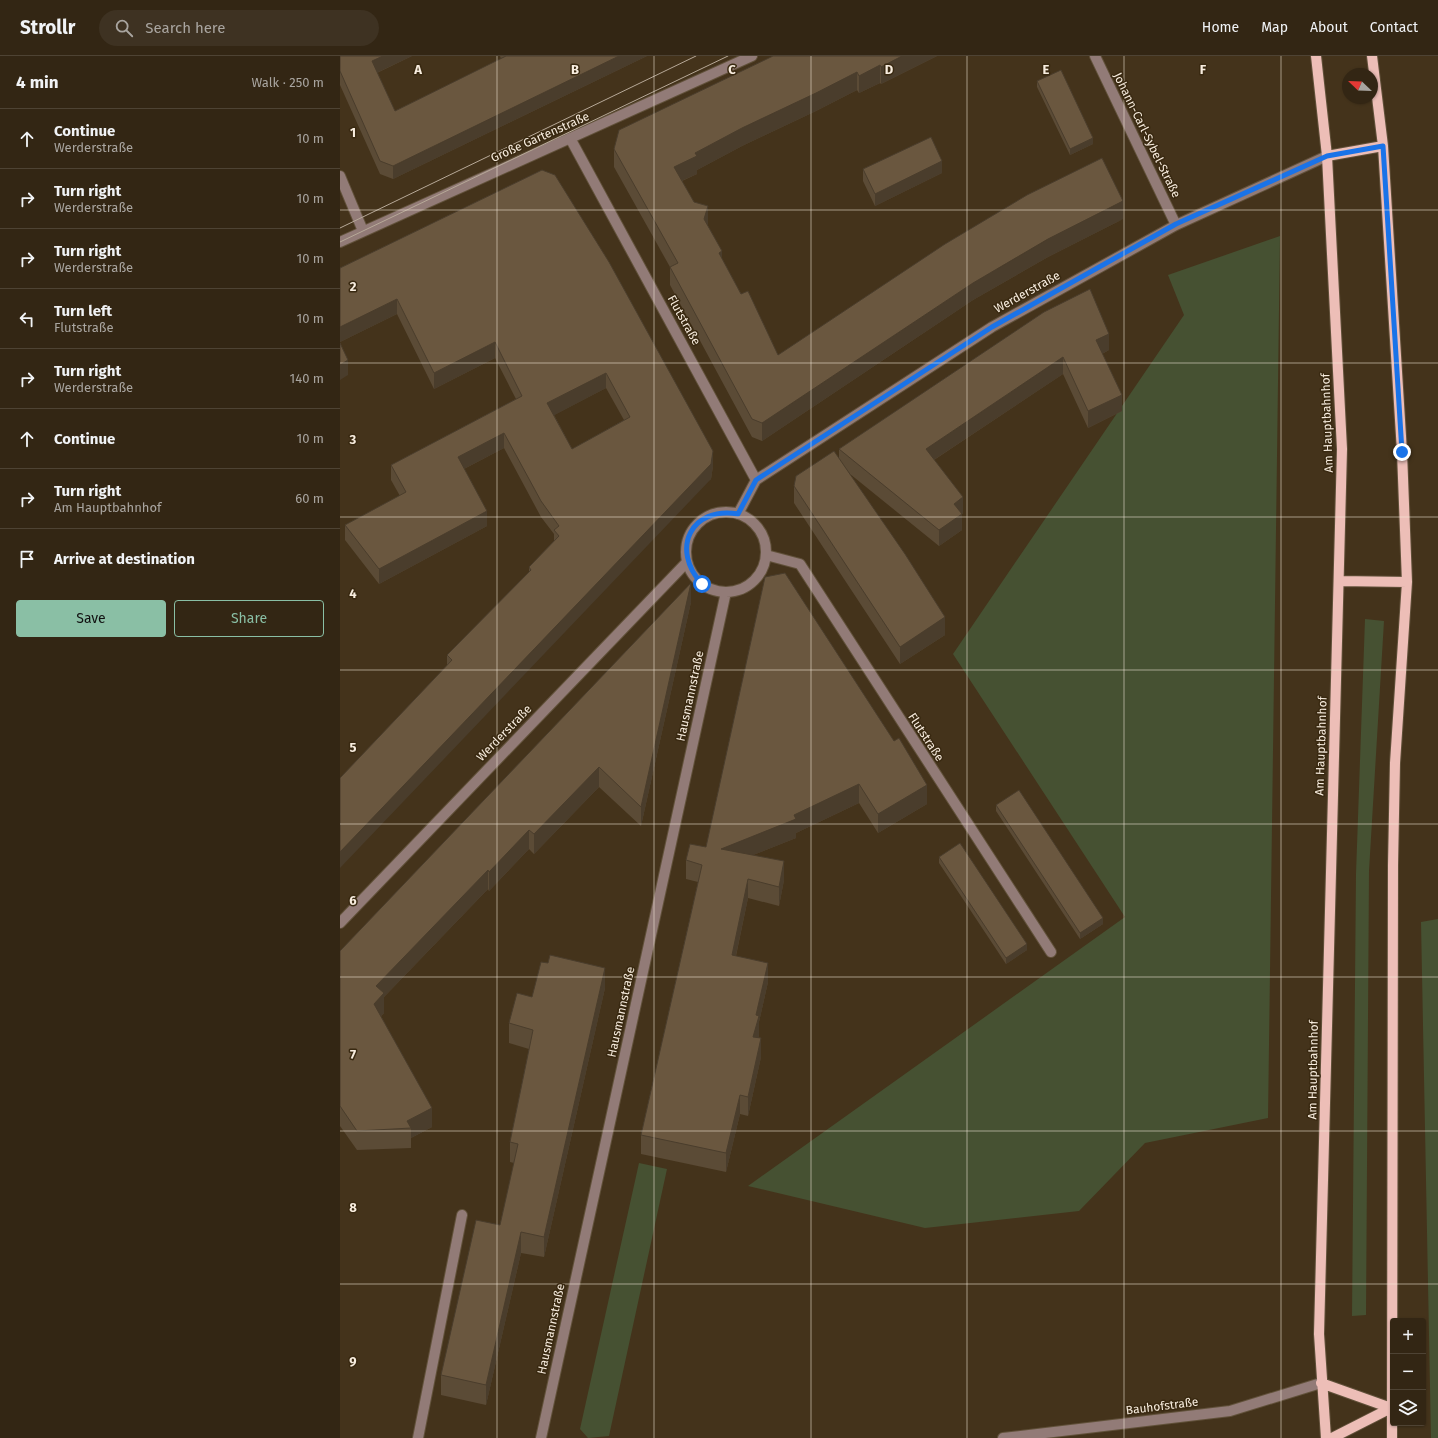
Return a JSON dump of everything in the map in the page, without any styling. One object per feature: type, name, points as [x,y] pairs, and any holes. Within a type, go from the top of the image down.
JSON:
[{"type":"main road","name":"Am Hauptbahnhof","points":[[1316,56],[1327,156],[1342,449],[1318,1334],[1326,1438]]},
{"type":"main road","points":[[1372,56],[1383,146],[1402,452],[1407,582],[1395,763],[1393,849],[1391,1390]]},
{"type":"main road","points":[[1327,156],[1383,146]]},
{"type":"main road","points":[[1339,581],[1407,582]]},
{"type":"main road","points":[[1321,1384],[1390,1408]]},
{"type":"main road","points":[[1332,1438],[1390,1409]]},
{"type":"main road","points":[[1392,1426],[1392,1438]]},
{"type":"street","name":"Große Gartenstraße","points":[[340,242],[752,56]]},
{"type":"street","name":"Johann-Carl-Sybel-Straße","points":[[1095,56],[1176,224]]},
{"type":"street","name":"Flutstraße","points":[[570,138],[756,480]]},
{"type":"street","name":"Werderstraße","points":[[756,480],[992,327],[1176,224],[1327,156]]},
{"type":"street","points":[[340,176],[363,231]]},
{"type":"street","points":[[738,514],[756,480]]},
{"type":"street","points":[[726,512],[738,514],[749,519],[758,528],[763,536],[766,555],[764,566],[758,577],[749,585],[738,590],[726,592],[713,590],[702,584],[692,574],[687,562],[686,550],[688,538],[694,527],[703,519],[714,514],[726,512]]},
{"type":"street","name":"Flutstraße","points":[[766,555],[800,564],[1050,952]]},
{"type":"street","name":"Werderstraße","points":[[340,923],[687,562]]},
{"type":"street","name":"Hausmannstraße","points":[[541,1438],[726,592]]},
{"type":"street","points":[[418,1438],[462,1214]]},
{"type":"street","name":"Bauhofstraße","points":[[1003,1438],[1230,1410],[1321,1384]]},
{"type":"green space","points":[[1280,236],[1268,1118],[1145,1143],[1079,1211],[925,1228],[748,1186],[1125,917],[953,654],[1184,315],[1168,275]]},
{"type":"green space","points":[[1365,619],[1384,621],[1369,871],[1366,1315],[1352,1316],[1356,874]]},
{"type":"green space","points":[[1438,919],[1438,1438],[1431,1438],[1421,922]]},
{"type":"green space","points":[[639,1163],[667,1169],[609,1436],[588,1438],[580,1429]]},
{"type":"building","points":[[340,56],[383,56],[372,61],[395,111],[506,56],[619,56],[393,166],[380,161],[340,71]]},
{"type":"building","points":[[773,56],[902,56],[859,76],[857,72],[742,128],[695,153],[697,156],[674,167],[694,202],[708,206],[704,219],[722,251],[719,253],[741,294],[748,291],[778,355],[945,244],[1027,195],[1102,158],[1123,201],[1048,239],[973,283],[762,423],[752,419],[670,267],[678,263],[614,149],[619,130]]},
{"type":"building","points":[[1061,70],[1093,138],[1070,149],[1037,81]]},
{"type":"building","points":[[931,137],[942,161],[875,194],[863,169]]},
{"type":"building","points":[[542,170],[555,175],[609,262],[713,451],[711,464],[340,852],[340,778],[452,660],[447,655],[531,570],[529,567],[559,536],[554,530],[559,526],[541,501],[504,433],[458,457],[487,511],[379,569],[345,525],[406,492],[391,465],[522,396],[495,342],[434,373],[397,299],[340,327],[340,268]],"holes":[[[606,373],[630,417],[572,449],[547,403]]]},
{"type":"building","points":[[1090,289],[1109,334],[1096,340],[1122,395],[1088,411],[1063,357],[926,449],[963,497],[954,504],[962,514],[939,530],[839,449],[1044,312]]},
{"type":"building","points":[[340,343],[348,360],[340,365]]},
{"type":"building","points":[[834,451],[905,554],[945,617],[900,647],[794,486],[796,476]]},
{"type":"building","points":[[785,573],[894,741],[899,738],[927,785],[878,814],[859,784],[794,815],[796,819],[721,849],[784,861],[779,887],[748,879],[732,955],[768,963],[756,1015],[759,1016],[753,1037],[761,1038],[748,1097],[740,1095],[726,1153],[641,1135],[702,865],[686,860],[690,844],[706,847],[765,577]]},
{"type":"building","points":[[691,583],[641,807],[599,767],[534,834],[529,830],[489,872],[488,870],[376,986],[384,993],[374,1004],[432,1108],[407,1121],[411,1128],[357,1131],[340,1106],[340,951]]},
{"type":"building","points":[[1019,790],[1103,918],[1080,933],[996,805]]},
{"type":"building","points":[[960,843],[1027,944],[1006,958],[939,857]]},
{"type":"building","points":[[550,955],[605,968],[544,1237],[521,1232],[486,1385],[441,1375],[476,1220],[500,1225],[518,1144],[510,1142],[533,1030],[509,1023],[517,993],[532,997],[541,962],[548,963]]},
{"type":"tram line","points":[[340,228],[696,56]]},
{"type":"tram line","points":[[340,242],[728,56]]},
{"type":"route","points":[[702,584],[692,574],[687,562],[686,550],[688,538],[694,527],[703,519],[714,514],[726,512],[738,514],[756,480],[992,327],[1176,224],[1299,170],[1327,156],[1383,146],[1402,452]]}]
